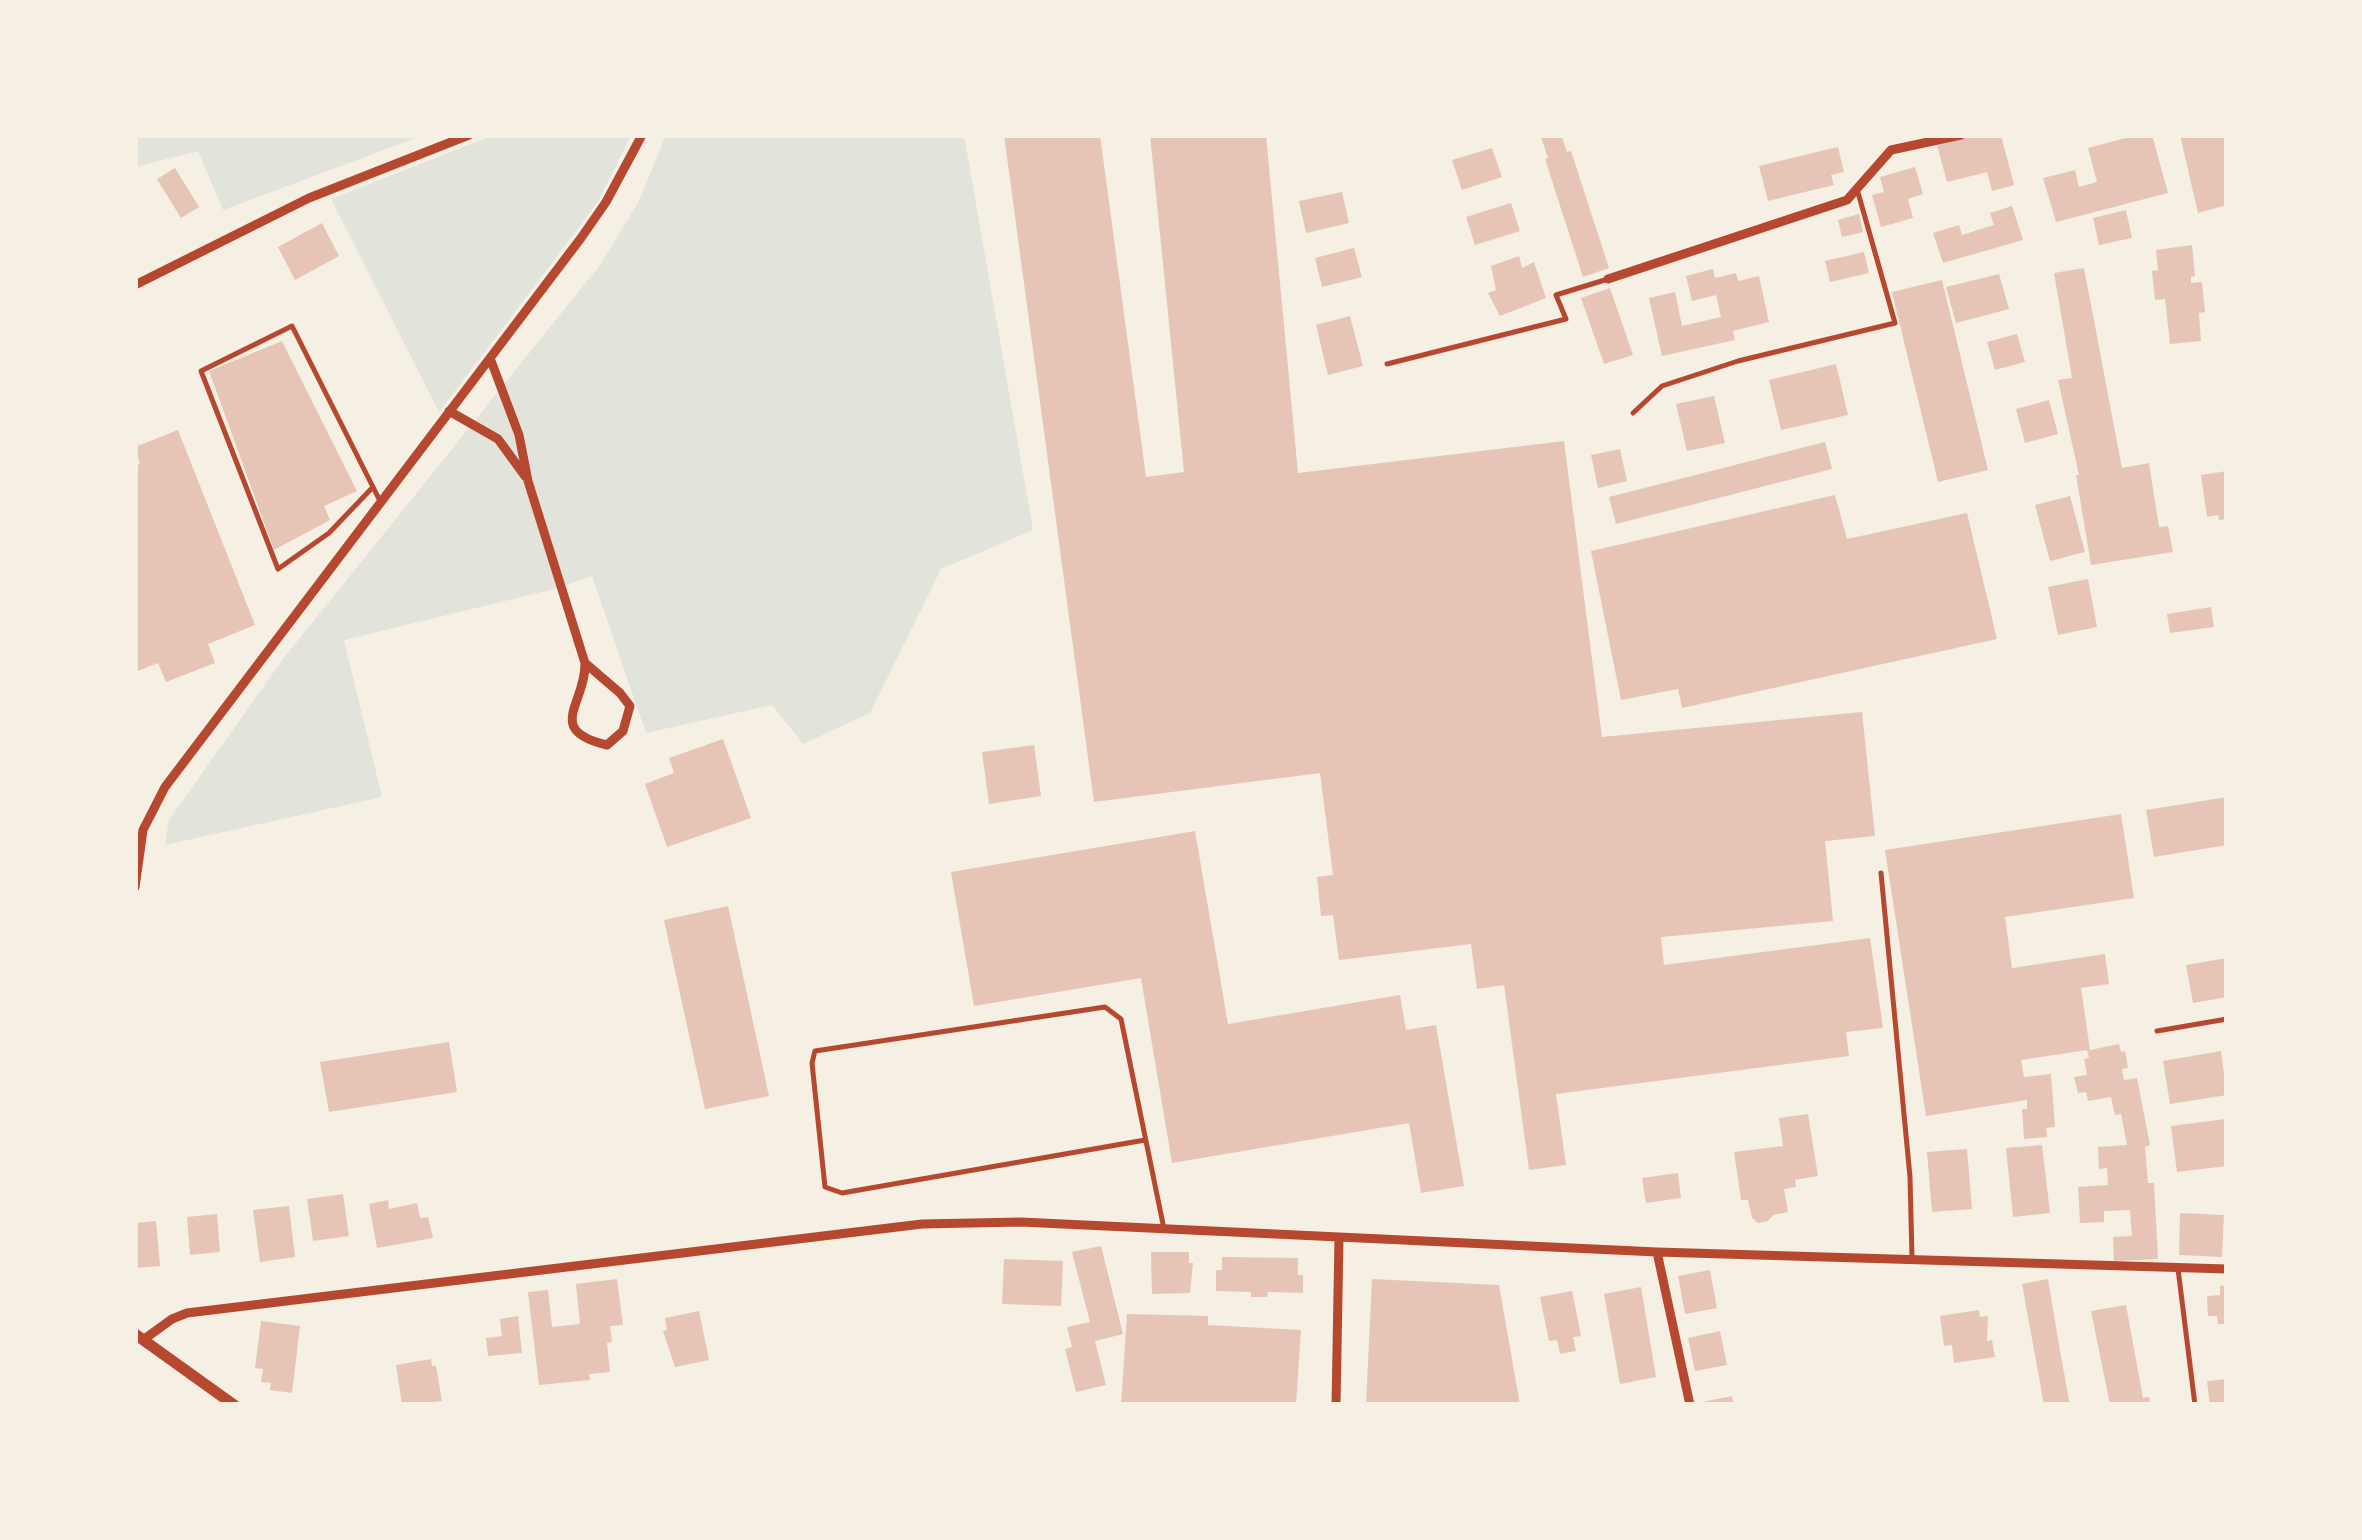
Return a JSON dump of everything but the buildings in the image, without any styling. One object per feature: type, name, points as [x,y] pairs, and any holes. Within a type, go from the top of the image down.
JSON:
[{"type":"street","points":[[135,285],[309,198],[469,135]]},
{"type":"street","points":[[135,887],[142,830],[160,795],[606,202],[642,135]]},
{"type":"street","points":[[1608,279],[1847,200],[1891,150],[1961,135]]},
{"type":"street","points":[[490,358],[519,435],[528,481],[585,662],[585,682],[570,711],[574,730],[584,740],[607,745],[623,731],[630,706],[620,692],[585,662]]},
{"type":"street","points":[[449,411],[498,439],[528,481]]},
{"type":"street","points":[[234,1405],[139,1337],[187,1313],[922,1224],[1021,1222],[1656,1252],[2227,1269]]},
{"type":"street","points":[[1336,1405],[1339,1238]]},
{"type":"street","points":[[1656,1252],[1690,1405]]},
{"type":"lane","points":[[1633,413],[1662,386],[1738,361],[1895,323],[1857,189]]},
{"type":"lane","points":[[1386,364],[1566,319],[1556,296],[1608,279]]},
{"type":"lane","points":[[373,487],[329,533],[278,569],[201,371],[292,326],[373,487],[380,501]]},
{"type":"lane","points":[[1881,873],[1910,1176],[1912,1258]]},
{"type":"lane","points":[[1145,1140],[842,1193],[825,1187],[812,1063],[816,1052],[1105,1007],[1121,1020],[1164,1228]]},
{"type":"lane","points":[[2157,1031],[2227,1019]]},
{"type":"lane","points":[[2178,1269],[2195,1405]]},
{"type":"shaded area","points":[[135,135],[424,135],[223,210],[198,151],[135,167]]},
{"type":"shaded area","points":[[494,135],[631,135],[598,202],[439,412],[331,199]]},
{"type":"shaded area","points":[[666,135],[964,135],[1033,530],[941,569],[870,713],[803,744],[772,705],[646,733],[592,576],[554,589],[344,640],[382,797],[165,845],[169,820],[283,659],[600,265],[639,201]]}]
